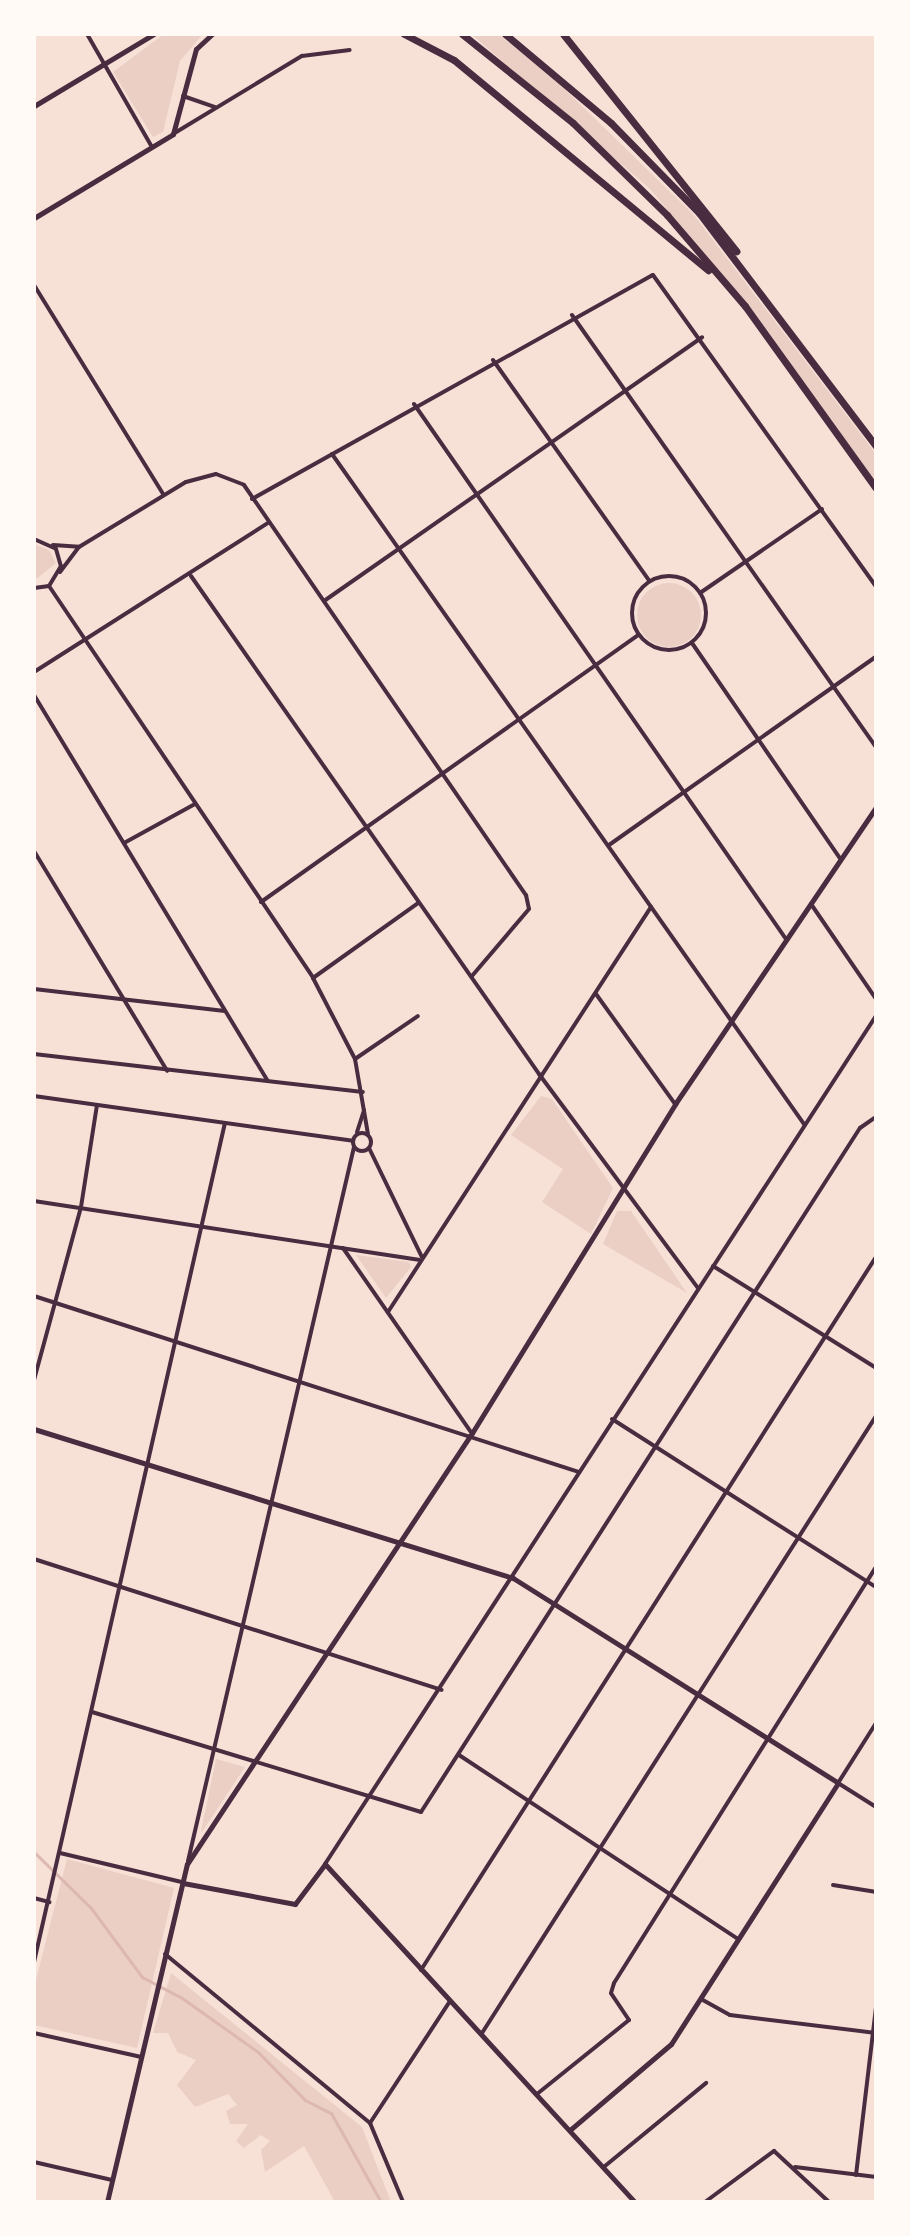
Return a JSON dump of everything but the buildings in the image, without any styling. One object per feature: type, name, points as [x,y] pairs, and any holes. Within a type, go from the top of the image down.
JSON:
[{"type":"highway","points":[[404,34],[454,60],[611,183],[745,306]]},
{"type":"highway","points":[[462,34],[605,152],[745,306],[876,488]]},
{"type":"highway","points":[[505,34],[638,149],[756,279]]},
{"type":"highway","points":[[563,34],[704,204],[876,446]]},
{"type":"street","points":[[87,34],[152,147]]},
{"type":"street","points":[[34,106],[154,34]]},
{"type":"street","points":[[173,134],[196,49],[212,34]]},
{"type":"street","points":[[34,218],[302,56],[350,50]]},
{"type":"street","points":[[183,95],[217,108]]},
{"type":"street","points":[[252,499],[572,315],[653,275],[702,337],[876,587]]},
{"type":"street","points":[[34,285],[163,494]]},
{"type":"street","points":[[572,315],[876,747]]},
{"type":"street","points":[[324,601],[402,551],[702,337]]},
{"type":"street","points":[[493,360],[649,580]]},
{"type":"street","points":[[414,404],[786,939]]},
{"type":"street","points":[[332,454],[804,1124]]},
{"type":"street","points":[[34,588],[49,586],[79,547],[163,494],[216,474],[244,485],[445,772],[529,904],[472,976]]},
{"type":"street","points":[[700,593],[822,509]]},
{"type":"street","points":[[34,672],[191,576],[268,523]]},
{"type":"street","points":[[35,538],[51,545],[79,547]]},
{"type":"street","points":[[51,545],[60,572]]},
{"type":"street","points":[[191,576],[539,1074],[698,1288]]},
{"type":"street","points":[[682,578],[700,593],[706,615],[692,643],[667,651],[638,635],[633,601],[649,580],[682,578]]},
{"type":"street","points":[[49,586],[313,978],[355,1059],[363,1092],[369,1148],[421,1259]]},
{"type":"street","points":[[261,902],[638,635]]},
{"type":"street","points":[[692,643],[840,858]]},
{"type":"street","points":[[609,845],[876,657]]},
{"type":"street","points":[[34,695],[268,1081]]},
{"type":"street","points":[[124,843],[195,804]]},
{"type":"street","points":[[187,1864],[256,1763],[395,1543],[472,1433],[730,1019],[876,807]]},
{"type":"street","points":[[34,851],[167,1071]]},
{"type":"street","points":[[313,978],[419,902]]},
{"type":"street","points":[[811,904],[876,999]]},
{"type":"street","points":[[388,1312],[539,1074],[596,994],[651,907]]},
{"type":"street","points":[[34,989],[225,1011]]},
{"type":"street","points":[[596,994],[675,1104]]},
{"type":"street","points":[[355,1059],[418,1016]]},
{"type":"street","points":[[59,1856],[288,1904],[300,1900],[370,1799],[612,1419],[876,1016]]},
{"type":"street","points":[[34,1054],[363,1092]]},
{"type":"street","points":[[34,1096],[225,1123],[369,1148]]},
{"type":"street","points":[[34,1380],[81,1207],[97,1104]]},
{"type":"street","points":[[107,2202],[364,1108]]},
{"type":"street","points":[[92,1712],[421,1812],[860,1128],[876,1117]]},
{"type":"street","points":[[34,1962],[92,1712],[143,1463],[176,1340],[225,1123]]},
{"type":"street","points":[[356,1135],[368,1134]]},
{"type":"street","points":[[34,1201],[421,1259]]},
{"type":"street","points":[[343,1247],[472,1433]]},
{"type":"street","points":[[421,1970],[876,1257]]},
{"type":"street","points":[[713,1266],[876,1368]]},
{"type":"street","points":[[34,1296],[472,1433],[579,1472]]},
{"type":"street","points":[[482,2033],[876,1416]]},
{"type":"street","points":[[612,1419],[876,1587]]},
{"type":"street","points":[[34,1429],[513,1578],[876,1807]]},
{"type":"street","points":[[34,1559],[441,1690]]},
{"type":"street","points":[[537,2094],[629,2020],[612,1987],[876,1567]]},
{"type":"street","points":[[570,2130],[664,2052],[876,1723]]},
{"type":"street","points":[[459,1755],[528,1805],[738,1939]]},
{"type":"street","points":[[325,1864],[635,2202]]},
{"type":"street","points":[[833,1885],[876,1892]]},
{"type":"street","points":[[34,1898],[49,1902]]},
{"type":"street","points":[[165,1954],[370,2123],[403,2202]]},
{"type":"street","points":[[701,1999],[730,2015],[874,2033]]},
{"type":"street","points":[[370,2123],[450,2001]]},
{"type":"street","points":[[856,2175],[876,2007]]},
{"type":"street","points":[[34,2033],[141,2057]]},
{"type":"street","points":[[605,2166],[706,2083]]},
{"type":"street","points":[[705,2202],[767,2152],[795,2167],[829,2202]]},
{"type":"street","points":[[34,2162],[112,2180]]},
{"type":"street","points":[[795,2167],[876,2177]]},
{"type":"shaded area","points":[[164,34],[203,34],[180,61],[163,132],[153,137],[113,72]]},
{"type":"shaded area","points":[[471,34],[498,34],[549,74],[694,215],[876,454],[876,482],[747,305],[650,189]]},
{"type":"shaded area","points":[[34,544],[49,550],[56,563],[34,581]]},
{"type":"shaded area","points":[[669,583],[687,589],[695,597],[701,615],[695,633],[687,641],[669,647],[651,641],[643,633],[637,615],[643,597],[651,589]]},
{"type":"shaded area","points":[[541,1096],[552,1099],[613,1188],[591,1234],[542,1202],[563,1169],[511,1135]]},
{"type":"shaded area","points":[[617,1211],[631,1211],[687,1293],[603,1244]]},
{"type":"shaded area","points":[[356,1255],[409,1262],[411,1267],[386,1298]]},
{"type":"shaded area","points":[[216,1759],[245,1767],[202,1832],[201,1831]]},
{"type":"shaded area","points":[[67,1859],[174,1888],[137,2048],[34,2025],[34,1987]]},
{"type":"shaded area","points":[[171,1973],[362,2127],[391,2202],[335,2202],[304,2146],[265,2172],[261,2150],[270,2141],[261,2135],[244,2148],[236,2141],[248,2124],[230,2124],[226,2111],[237,2105],[228,2094],[195,2107],[177,2085],[196,2060],[177,2052],[168,2033],[153,2033]]},
{"type":"waterway","points":[[34,1852],[91,1908],[142,1977],[182,1998],[258,2052],[305,2100],[331,2113],[381,2202]]}]
